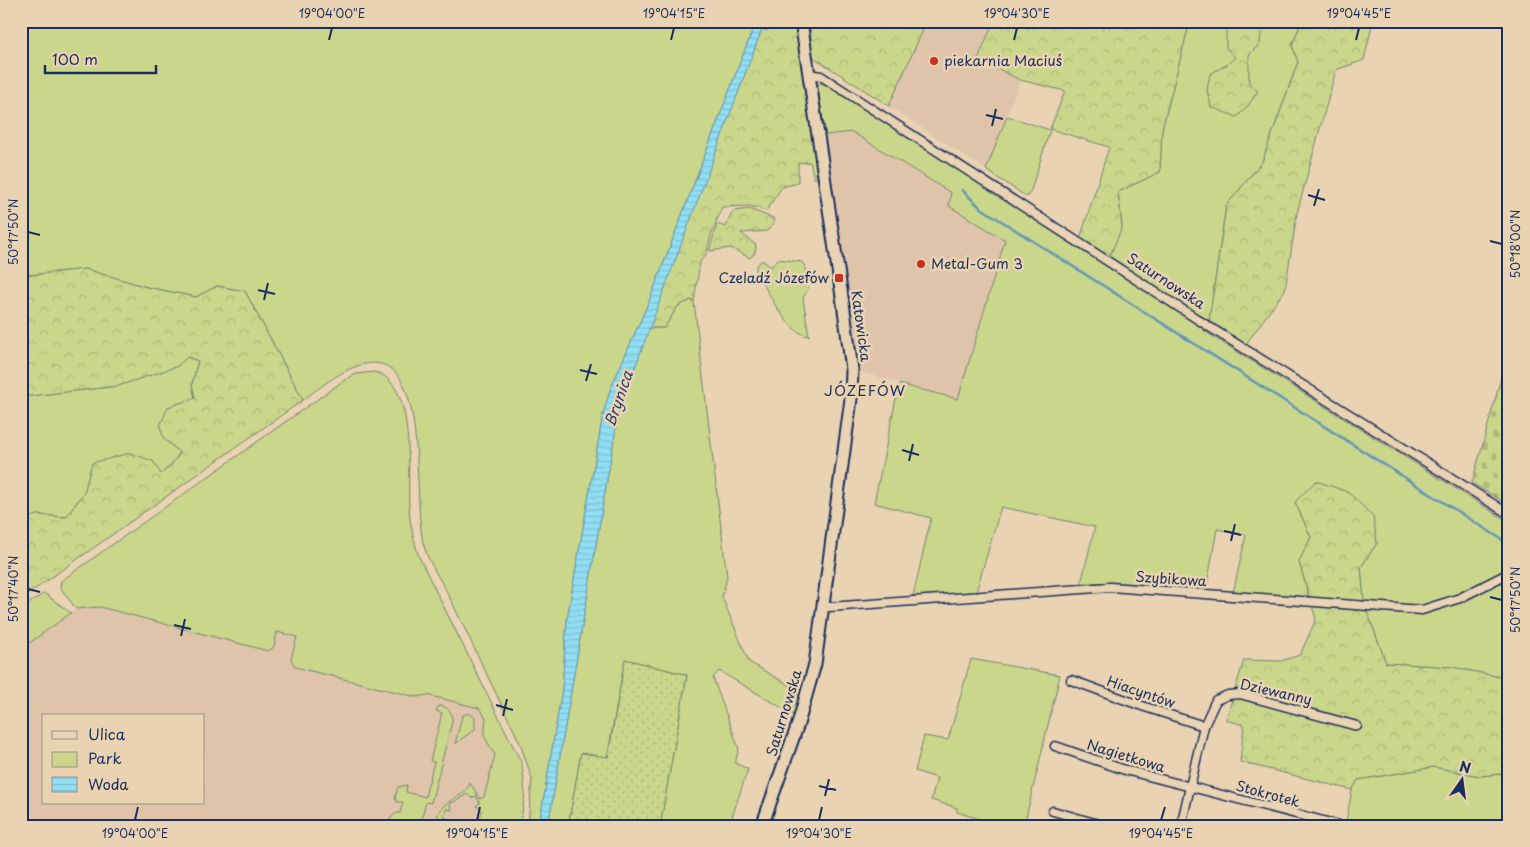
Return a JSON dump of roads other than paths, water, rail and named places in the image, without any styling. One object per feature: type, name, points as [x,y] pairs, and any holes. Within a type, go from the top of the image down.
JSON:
[{"type":"street","name":"Katowicka","points":[[801,21],[852,370],[851,399],[823,606]]},
{"type":"street","name":"Saturnowska","points":[[808,74],[821,76],[1211,328],[1509,514]]},
{"type":"street","name":"Szybikowa","points":[[823,606],[1110,587],[1422,610],[1460,598],[1509,573]]},
{"type":"street","name":"Saturnowska","points":[[762,826],[806,697],[815,664],[823,606]]},
{"type":"street","name":"Hiacyntów","points":[[1071,680],[1204,726]]},
{"type":"street","name":"Dziewanny","points":[[1204,726],[1216,700],[1228,695],[1240,694],[1358,726]]},
{"type":"street","points":[[1182,826],[1204,726]]},
{"type":"street","name":"Nagietkowa","points":[[1055,746],[1125,770],[1191,788]]},
{"type":"street","name":"Stokrotek","points":[[1191,788],[1339,825]]},
{"type":"street","points":[[1053,811],[1105,826]]},
{"type":"water","name":"Brynica","points":[[756,21],[765,21],[766,27],[769,28],[767,31],[762,29],[619,410],[548,826],[539,826],[562,690],[567,619],[603,415],[610,390],[650,299]]},
{"type":"waterway","points":[[962,190],[981,208],[1509,544]]},
{"type":"place","name":"piekarnia Maciuś","points":[[934,61]]},
{"type":"place","name":"Metal-Gum 3","points":[[921,264]]},
{"type":"place","name":"Czeladź Józefów","points":[[839,278]]},
{"type":"district","name":"JÓZEFÓW","points":[[865,391]]}]
